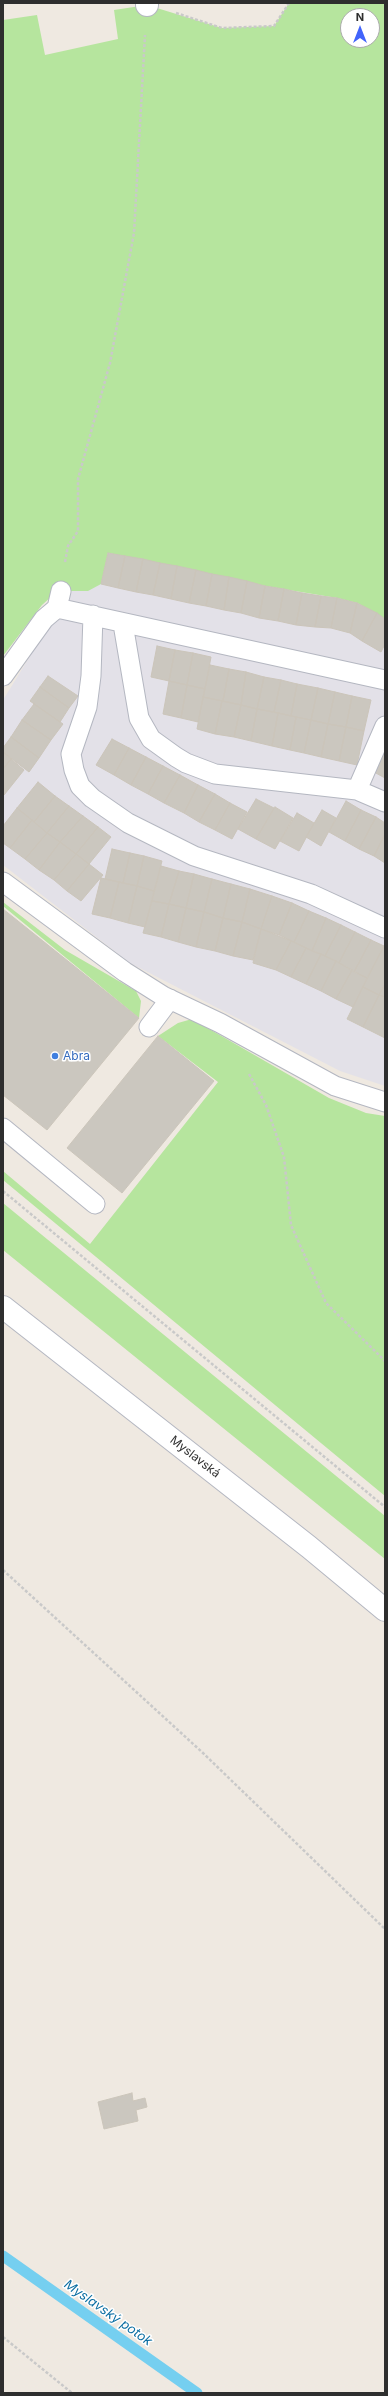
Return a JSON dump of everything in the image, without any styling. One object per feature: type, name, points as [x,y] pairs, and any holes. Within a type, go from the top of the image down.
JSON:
[{"type":"street","name":"Myslavská","points":[[3,1307],[296,1537],[385,1610]]},
{"type":"lane","points":[[3,676],[59,600],[93,615],[123,624],[281,656],[385,680]]},
{"type":"lane","points":[[93,615],[91,676],[88,699],[71,754],[74,770],[80,786],[103,808],[128,823],[194,856],[311,894],[385,928]]},
{"type":"lane","points":[[123,624],[139,718],[151,739],[176,757],[215,774],[357,790],[385,802]]},
{"type":"lane","points":[[357,790],[385,726]]},
{"type":"lane","points":[[3,882],[124,972],[170,999],[220,1023],[335,1086],[385,1102]]},
{"type":"lane","points":[[149,1027],[170,999]]},
{"type":"lane","points":[[3,1128],[95,1204]]},
{"type":"path","points":[[59,600],[68,546],[78,531],[78,479],[110,363],[134,233],[147,4],[222,28],[274,26],[289,3]]},
{"type":"path","points":[[247,1071],[266,1105],[284,1157],[291,1225],[326,1303],[385,1361]]},
{"type":"path","points":[[3,1191],[385,1508]]},
{"type":"path","points":[[3,1570],[203,1753],[385,1929]]},
{"type":"path","points":[[3,2337],[72,2393]]},
{"type":"shaded area","points":[[108,553],[265,586],[337,598],[357,603],[385,619],[385,1086],[340,1071],[130,963],[3,865],[3,700],[48,627],[61,591],[88,591]]},
{"type":"green space","points":[[289,3],[385,3],[385,619],[357,603],[337,598],[265,586],[108,553],[101,584],[88,591],[61,591],[52,596],[42,605],[3,656],[3,20],[37,15],[45,55],[118,39],[114,10],[147,5],[222,28],[274,26]]},
{"type":"green space","points":[[3,902],[65,950],[136,991],[141,1001],[139,1018],[3,906]]},
{"type":"green space","points":[[192,1019],[329,1098],[366,1113],[385,1116],[385,1496],[3,1180],[3,1171],[90,1244],[218,1082],[158,1036],[178,1023]]},
{"type":"green space","points":[[3,1203],[385,1516],[385,1559],[3,1250]]},
{"type":"building","points":[[108,553],[125,556],[118,588],[101,584]]},
{"type":"building","points":[[125,556],[143,559],[136,592],[118,588]]},
{"type":"building","points":[[143,559],[160,563],[153,595],[136,592]]},
{"type":"building","points":[[160,563],[177,566],[171,599],[153,595]]},
{"type":"building","points":[[177,566],[196,570],[189,603],[171,599]]},
{"type":"building","points":[[196,570],[212,574],[206,606],[189,603]]},
{"type":"building","points":[[212,574],[229,577],[224,610],[206,606]]},
{"type":"building","points":[[229,577],[247,581],[241,613],[224,610]]},
{"type":"building","points":[[247,581],[265,586],[259,618],[241,613]]},
{"type":"building","points":[[265,586],[284,589],[278,621],[259,618]]},
{"type":"building","points":[[284,589],[302,593],[296,625],[278,621]]},
{"type":"building","points":[[302,593],[321,596],[315,627],[296,625]]},
{"type":"building","points":[[321,596],[337,598],[331,628],[315,627]]},
{"type":"building","points":[[337,598],[357,603],[350,633],[331,628]]},
{"type":"building","points":[[357,603],[377,613],[362,641],[350,633]]},
{"type":"building","points":[[377,613],[385,619],[385,644],[381,652],[362,641]]},
{"type":"building","points":[[157,646],[175,650],[169,681],[151,677]]},
{"type":"building","points":[[175,650],[193,653],[187,685],[169,681]]},
{"type":"building","points":[[193,653],[211,657],[205,689],[187,685]]},
{"type":"building","points":[[210,665],[229,669],[223,701],[203,697]]},
{"type":"building","points":[[229,669],[246,672],[241,705],[223,701]]},
{"type":"building","points":[[246,672],[264,677],[257,709],[241,705]]},
{"type":"building","points":[[48,676],[78,696],[69,708],[40,687]]},
{"type":"building","points":[[264,677],[281,680],[274,712],[257,709]]},
{"type":"building","points":[[281,680],[297,684],[291,716],[274,712]]},
{"type":"building","points":[[169,681],[187,685],[181,718],[163,714]]},
{"type":"building","points":[[297,684],[318,688],[311,720],[291,716]]},
{"type":"building","points":[[187,685],[205,689],[198,722],[181,718]]},
{"type":"building","points":[[40,687],[69,708],[60,722],[30,701]]},
{"type":"building","points":[[318,688],[335,692],[328,724],[311,720]]},
{"type":"building","points":[[335,692],[352,696],[346,727],[328,724]]},
{"type":"building","points":[[352,696],[371,700],[364,731],[346,727]]},
{"type":"building","points":[[203,697],[222,701],[215,734],[197,729]]},
{"type":"building","points":[[222,701],[241,705],[234,737],[215,734]]},
{"type":"building","points":[[34,704],[63,724],[51,740],[22,720]]},
{"type":"building","points":[[241,705],[257,709],[251,741],[234,737]]},
{"type":"building","points":[[257,709],[278,713],[272,746],[251,741]]},
{"type":"building","points":[[278,713],[296,717],[290,750],[272,746]]},
{"type":"building","points":[[296,717],[311,720],[304,753],[290,750]]},
{"type":"building","points":[[22,720],[51,740],[39,758],[11,737]]},
{"type":"building","points":[[311,720],[328,724],[321,757],[304,753]]},
{"type":"building","points":[[328,724],[346,727],[339,761],[321,757]]},
{"type":"building","points":[[346,727],[364,731],[357,765],[339,761]]},
{"type":"building","points":[[11,737],[39,758],[29,772],[3,752],[3,748]]},
{"type":"building","points":[[112,739],[129,748],[114,775],[96,765]]},
{"type":"building","points":[[129,748],[146,757],[131,785],[114,775]]},
{"type":"building","points":[[3,752],[11,759],[3,769]]},
{"type":"building","points":[[383,755],[385,756],[385,778],[374,772]]},
{"type":"building","points":[[146,757],[163,766],[148,794],[131,785]]},
{"type":"building","points":[[11,759],[24,770],[4,795],[3,769]]},
{"type":"building","points":[[163,766],[180,775],[164,803],[148,794]]},
{"type":"building","points":[[180,775],[198,785],[184,813],[164,803]]},
{"type":"building","points":[[38,782],[55,796],[34,822],[17,808]]},
{"type":"building","points":[[198,785],[215,794],[199,822],[184,813]]},
{"type":"building","points":[[215,794],[230,803],[215,830],[199,822]]},
{"type":"building","points":[[55,796],[69,806],[47,833],[34,822]]},
{"type":"building","points":[[256,799],[274,808],[256,839],[238,829]]},
{"type":"building","points":[[346,801],[361,810],[345,841],[329,832]]},
{"type":"building","points":[[230,803],[247,812],[232,839],[215,830]]},
{"type":"building","points":[[69,806],[83,816],[60,842],[47,833]]},
{"type":"building","points":[[275,807],[293,818],[275,849],[256,839]]},
{"type":"building","points":[[17,808],[32,820],[10,848],[3,843],[3,826]]},
{"type":"building","points":[[322,810],[336,818],[321,846],[306,837]]},
{"type":"building","points":[[361,810],[376,817],[359,849],[345,841]]},
{"type":"building","points":[[297,813],[314,823],[299,851],[280,841]]},
{"type":"building","points":[[83,816],[98,827],[76,854],[60,842]]},
{"type":"building","points":[[376,817],[385,823],[385,834],[374,856],[359,849]]},
{"type":"building","points":[[32,820],[47,833],[25,859],[10,848]]},
{"type":"building","points":[[98,827],[111,837],[89,864],[76,854]]},
{"type":"building","points":[[47,833],[60,842],[39,870],[25,859]]},
{"type":"building","points":[[385,834],[385,863],[374,856]]},
{"type":"building","points":[[60,842],[76,854],[54,880],[39,870]]},
{"type":"building","points":[[112,849],[130,853],[123,883],[105,879]]},
{"type":"building","points":[[130,853],[144,856],[137,886],[123,883]]},
{"type":"building","points":[[76,854],[89,864],[67,891],[54,880]]},
{"type":"building","points":[[144,856],[162,861],[154,891],[137,886]]},
{"type":"building","points":[[89,864],[103,875],[81,901],[67,891]]},
{"type":"building","points":[[161,866],[179,871],[169,904],[152,901]]},
{"type":"building","points":[[179,871],[194,874],[186,908],[169,904]]},
{"type":"building","points":[[194,874],[212,879],[204,912],[186,908]]},
{"type":"building","points":[[101,878],[119,882],[110,918],[92,914]]},
{"type":"building","points":[[212,879],[231,884],[223,918],[204,912]]},
{"type":"building","points":[[119,882],[137,886],[128,923],[110,918]]},
{"type":"building","points":[[231,884],[250,889],[242,922],[223,918]]},
{"type":"building","points":[[137,886],[154,891],[145,927],[128,923]]},
{"type":"building","points":[[250,889],[272,896],[261,929],[242,922]]},
{"type":"building","points":[[272,896],[292,903],[279,935],[261,929]]},
{"type":"building","points":[[152,901],[169,904],[161,937],[143,933]]},
{"type":"building","points":[[292,903],[309,911],[294,942],[279,935]]},
{"type":"building","points":[[169,904],[186,908],[178,942],[161,937]]},
{"type":"building","points":[[186,908],[204,912],[196,947],[178,942]]},
{"type":"building","name":"Abra","points":[[3,909],[139,1018],[47,1130],[3,1095]]},
{"type":"building","points":[[309,911],[326,918],[312,951],[294,942]]},
{"type":"building","points":[[204,912],[223,918],[215,951],[196,947]]},
{"type":"building","points":[[223,918],[242,922],[233,956],[215,951]]},
{"type":"building","points":[[326,918],[341,925],[325,956],[312,951]]},
{"type":"building","points":[[242,922],[261,929],[253,960],[233,956]]},
{"type":"building","points":[[341,925],[355,932],[339,963],[325,956]]},
{"type":"building","points":[[261,929],[291,941],[276,970],[253,963]]},
{"type":"building","points":[[355,932],[371,940],[354,972],[339,963]]},
{"type":"building","points":[[371,940],[384,946],[367,978],[354,972]]},
{"type":"building","points":[[291,941],[306,948],[291,977],[276,970]]},
{"type":"building","points":[[385,944],[385,984],[379,995],[363,987]]},
{"type":"building","points":[[306,948],[321,954],[306,984],[291,977]]},
{"type":"building","points":[[321,954],[336,961],[321,991],[306,984]]},
{"type":"building","points":[[336,961],[352,970],[336,999],[321,991]]},
{"type":"building","points":[[352,970],[367,978],[353,1007],[336,999]]},
{"type":"building","points":[[385,984],[385,997],[379,995]]},
{"type":"building","points":[[363,987],[379,995],[363,1027],[347,1019]]},
{"type":"building","points":[[379,995],[385,997],[385,1038],[363,1027]]},
{"type":"building","points":[[158,1036],[214,1081],[122,1193],[67,1148]]},
{"type":"building","points":[[132,2093],[133,2101],[145,2098],[147,2107],[136,2110],[138,2121],[104,2129],[98,2102]]},
{"type":"waterway","name":"Myslavský potok","points":[[3,2256],[197,2393]]},
{"type":"place","name":"Abra","points":[[55,1056]]}]
